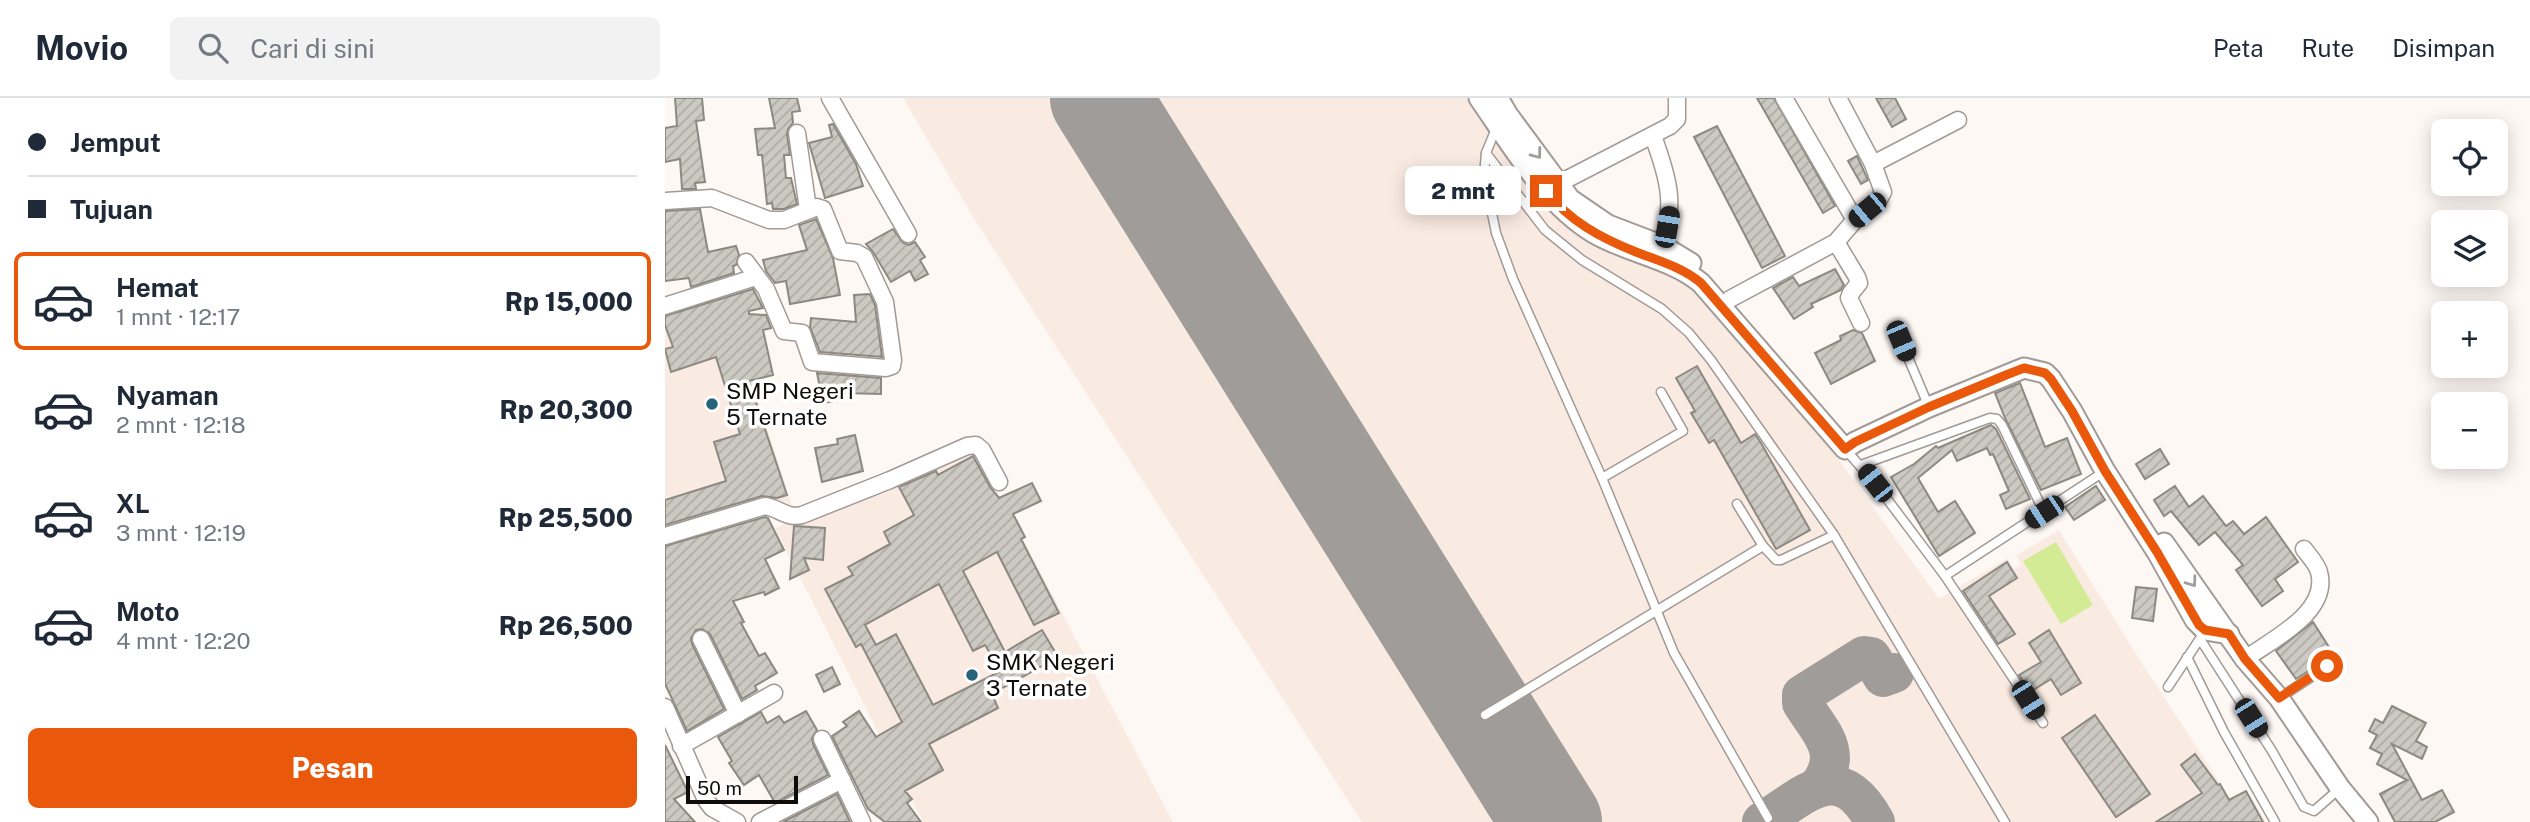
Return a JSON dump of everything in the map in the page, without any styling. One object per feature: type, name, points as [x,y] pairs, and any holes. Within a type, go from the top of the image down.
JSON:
[{"type":"street","points":[[830,98],[908,234]]},
{"type":"street","points":[[1479,98],[1501,112],[1552,186],[1608,225],[1661,253],[1699,268],[1730,299],[1833,421],[1847,443]]},
{"type":"street","points":[[1552,186],[1670,126],[1677,119],[1677,98]]},
{"type":"street","points":[[1784,98],[1855,220]]},
{"type":"street","points":[[1730,299],[1836,242],[1855,220],[1878,201],[1883,192],[1873,164],[1838,98]]},
{"type":"street","points":[[1873,164],[1958,120]]},
{"type":"street","points":[[797,133],[807,209]]},
{"type":"street","points":[[1653,136],[1667,175],[1670,195],[1661,253]]},
{"type":"street","points":[[665,201],[712,198],[769,220],[784,220],[807,209],[823,209],[840,251],[864,257],[884,302],[894,360],[892,366],[886,368],[811,362],[802,333],[784,331],[767,289],[746,262]]},
{"type":"street","points":[[1836,242],[1859,283],[1849,298],[1861,323]]},
{"type":"street","points":[[1661,253],[1701,283],[1847,443]]},
{"type":"street","points":[[665,306],[756,277]]},
{"type":"street","points":[[1847,443],[1926,400],[2027,358],[2043,361],[2056,372],[2143,514],[2245,659],[2279,698],[2340,788],[2368,822]]},
{"type":"street","points":[[1847,443],[2024,368],[2045,373],[2072,411],[2203,634],[2229,634]]},
{"type":"street","points":[[665,536],[765,506],[787,516],[801,515],[967,446],[976,445],[982,450],[999,482]]},
{"type":"street","points":[[2245,659],[2306,615],[2317,602],[2321,589],[2319,569],[2304,549]]},
{"type":"street","points":[[701,639],[738,713]]},
{"type":"street","points":[[681,746],[774,693]]},
{"type":"street","points":[[665,708],[668,727],[681,746],[706,800],[712,808],[737,822]]},
{"type":"street","points":[[822,739],[862,822]]},
{"type":"street","points":[[760,822],[842,780]]},
{"type":"lane","points":[[1501,112],[1486,153],[1484,168],[1496,233],[1513,279],[1602,478],[1655,610],[1679,661],[1768,818]]},
{"type":"lane","points":[[1486,153],[1545,230],[1582,260],[1661,309],[1689,333],[1711,360],[1834,535],[2005,822]]},
{"type":"lane","points":[[1901,341],[1926,400]]},
{"type":"lane","points":[[1602,478],[1683,431],[1661,393]]},
{"type":"lane","points":[[1861,465],[1990,418],[1997,419],[2044,512]]},
{"type":"lane","points":[[1847,443],[1945,576],[2043,723]]},
{"type":"lane","points":[[1945,576],[2105,471]]},
{"type":"lane","points":[[1737,504],[1763,546],[1776,560],[1834,535]]},
{"type":"lane","points":[[1485,715],[1763,546]]},
{"type":"lane","points":[[2168,687],[2203,634],[2304,807],[2314,811],[2319,809],[2340,788]]},
{"type":"lane","points":[[2187,657],[2224,732],[2275,822]]},
{"type":"lane","points":[[2279,698],[2327,666]]},
{"type":"shaded area","points":[[903,98],[1470,98],[1486,122],[1492,138],[1533,193],[1562,218],[1680,278],[1693,287],[1730,326],[1834,453],[1939,599],[2008,558],[2014,569],[2021,565],[2016,556],[2059,530],[2230,798],[2246,789],[2266,822],[1362,822],[973,217]]},
{"type":"shaded area","name":"SMP Negeri 5 Ternate","points":[[723,289],[792,506],[772,501],[665,534],[665,307]]},
{"type":"shaded area","name":"SMK Negeri 3 Ternate","points":[[972,443],[1173,822],[923,822],[775,528]]},
{"type":"green space","points":[[2056,542],[2093,605],[2061,624],[2023,561]]},
{"type":"building","points":[[675,98],[702,98],[704,120],[696,121],[705,182],[695,183],[696,189],[682,189],[680,159],[665,162],[665,128],[677,126]]},
{"type":"building","points":[[769,98],[797,98],[800,111],[792,112],[793,123],[787,134],[790,155],[784,155],[786,178],[791,178],[797,204],[784,209],[773,209],[772,203],[767,204],[762,155],[758,155],[755,129],[775,128]]},
{"type":"building","points":[[1757,98],[1774,98],[1835,206],[1823,213]]},
{"type":"building","points":[[1876,98],[1895,98],[1906,119],[1892,127]]},
{"type":"building","points":[[833,124],[856,164],[863,186],[825,198],[809,143],[832,137],[829,125]]},
{"type":"building","points":[[1717,126],[1785,256],[1762,268],[1694,137]]},
{"type":"building","points":[[1857,156],[1868,180],[1861,184],[1848,161]]},
{"type":"building","points":[[700,209],[708,252],[736,246],[739,255],[736,265],[733,266],[734,273],[691,287],[689,278],[665,281],[665,211]]},
{"type":"building","points":[[816,219],[833,258],[840,295],[790,304],[786,281],[775,283],[766,271],[763,260],[807,250],[799,225]]},
{"type":"building","points":[[893,229],[903,243],[909,245],[915,242],[925,257],[920,260],[928,274],[915,281],[910,271],[891,282],[866,244]]},
{"type":"building","points":[[1835,269],[1844,285],[1841,290],[1811,304],[1813,307],[1794,319],[1773,288],[1793,277],[1799,286]]},
{"type":"building","points":[[753,289],[763,308],[749,311],[749,314],[766,315],[771,328],[763,330],[773,375],[749,381],[787,495],[777,498],[762,496],[665,525],[665,500],[726,481],[714,442],[740,434],[716,357],[671,372],[665,349],[673,347],[665,325],[665,316]]},
{"type":"building","points":[[870,294],[875,305],[882,357],[820,352],[810,327],[811,318],[856,322],[854,295]]},
{"type":"building","points":[[1853,330],[1862,333],[1875,361],[1831,384],[1815,353],[1841,340],[1840,336]]},
{"type":"building","points":[[1697,366],[1741,443],[1755,434],[1810,530],[1776,549],[1714,440],[1709,443],[1691,413],[1695,411],[1676,378]]},
{"type":"building","points":[[817,373],[881,378],[881,394],[843,393],[844,399],[823,403]]},
{"type":"building","points":[[2020,383],[2045,447],[2067,438],[2081,474],[2041,490],[1995,393]]},
{"type":"building","points":[[1991,425],[1996,429],[2030,499],[2006,509],[2000,495],[2009,491],[1993,454],[1990,455],[1987,448],[1957,461],[1952,450],[1918,478],[1938,512],[1955,501],[1975,533],[1939,556],[1891,477],[1914,464],[1936,446],[1938,448]]},
{"type":"building","points":[[855,435],[863,471],[822,482],[815,448],[838,444],[837,439]]},
{"type":"building","points":[[2160,449],[2169,464],[2145,479],[2136,464]]},
{"type":"building","points":[[973,456],[999,498],[1032,483],[1041,501],[1013,514],[1025,537],[1021,539],[1059,613],[1034,625],[997,552],[963,571],[1005,652],[1042,630],[1058,657],[992,694],[998,708],[929,744],[943,770],[905,791],[912,799],[907,803],[921,822],[885,822],[868,809],[832,736],[847,726],[843,722],[859,711],[876,737],[902,722],[861,644],[856,647],[825,589],[853,575],[848,567],[890,544],[884,532],[914,515],[899,487],[936,471],[938,475]],"holes":[[[939,584],[973,651],[985,645],[1001,671],[933,705],[896,634],[876,645],[865,625]]]},
{"type":"building","points":[[2096,486],[2105,500],[2074,520],[2065,507]]},
{"type":"building","points":[[2175,486],[2189,507],[2203,496],[2226,526],[2233,521],[2244,534],[2266,517],[2298,562],[2275,579],[2283,591],[2262,606],[2236,570],[2243,565],[2215,532],[2199,545],[2171,511],[2164,516],[2154,500]]},
{"type":"building","points":[[768,518],[784,550],[765,559],[779,588],[765,595],[764,592],[733,601],[744,622],[741,623],[759,656],[765,653],[777,673],[755,686],[757,690],[742,699],[710,634],[702,629],[696,630],[691,638],[692,644],[724,709],[687,731],[665,684],[665,546]]},
{"type":"building","points":[[794,526],[825,528],[823,560],[804,558],[809,570],[790,579]]},
{"type":"building","points":[[2007,562],[2017,578],[1989,596],[2015,634],[1998,644],[1963,591]]},
{"type":"building","points":[[2136,587],[2157,589],[2153,621],[2132,618]]},
{"type":"building","points":[[2313,622],[2334,655],[2296,679],[2276,651]]},
{"type":"building","points":[[2049,630],[2081,683],[2061,695],[2051,679],[2030,692],[2019,675],[2041,662],[2029,643]]},
{"type":"building","points":[[832,667],[840,684],[824,692],[816,675]]},
{"type":"building","points":[[2392,706],[2426,723],[2416,741],[2427,747],[2422,759],[2392,744],[2422,800],[2442,790],[2454,812],[2435,822],[2395,822],[2380,794],[2407,780],[2377,764],[2382,754],[2370,748],[2377,735],[2369,731],[2375,719],[2383,723]]},
{"type":"building","points":[[806,711],[817,730],[812,738],[813,744],[828,775],[775,803],[759,775],[744,785],[729,763],[732,761],[718,737],[761,712],[767,723],[779,716],[784,723]]},
{"type":"building","points":[[2095,715],[2150,794],[2116,817],[2062,738]]},
{"type":"building","points":[[665,745],[688,792],[674,799],[695,822],[665,822]]},
{"type":"building","points":[[2195,754],[2218,785],[2220,784],[2229,800],[2246,791],[2263,822],[2156,822],[2202,793],[2181,765]]},
{"type":"building","points":[[837,794],[850,822],[783,822]]},
{"type":"taxiway","points":[[1819,786],[1830,763],[1830,753],[1822,733],[1802,703],[1802,695],[1864,656],[1871,657],[1883,677],[1894,673]]},
{"type":"taxiway","points":[[1762,822],[1808,792],[1836,786],[1849,790],[1862,802],[1875,822]]},
{"type":"runway","points":[[1100,98],[1552,822]]},
{"type":"place","name":"SMP Negeri 5 Ternate","points":[[712,404]]},
{"type":"place","name":"SMK Negeri 3 Ternate","points":[[972,675]]},
{"type":"route","points":[[1546,191],[1573,219],[1595,234],[1693,276],[1845,449],[1929,407],[2024,368],[2045,373],[2072,411],[2105,471],[2157,552],[2199,625],[2205,630],[2229,634],[2245,659],[2279,698],[2327,666]]}]
